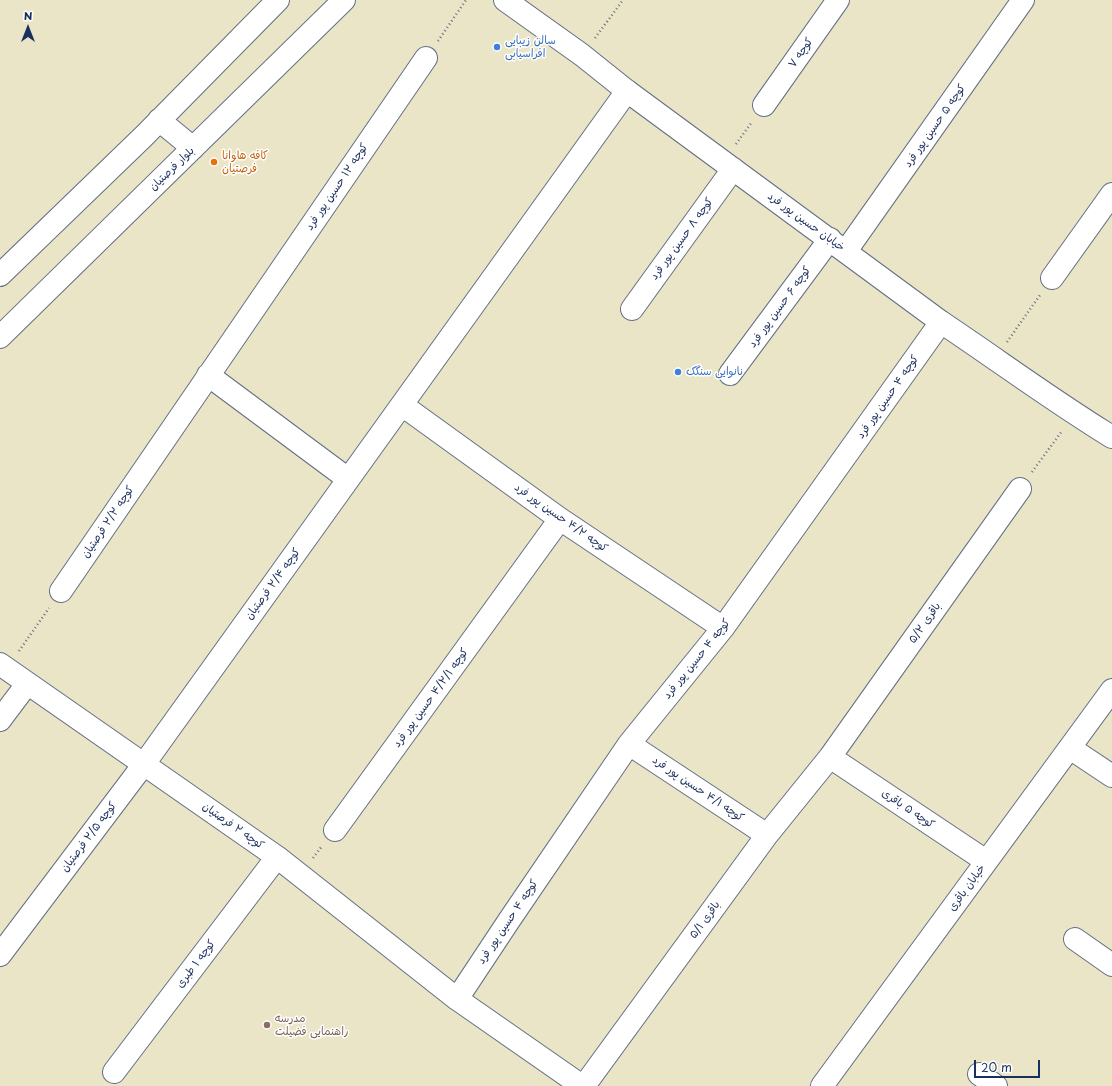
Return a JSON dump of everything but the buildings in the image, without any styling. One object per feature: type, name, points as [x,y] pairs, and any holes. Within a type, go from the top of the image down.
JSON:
[{"type":"street","points":[[0,275],[159,120],[278,0]]},
{"type":"street","name":"بلوار فرصتیان","points":[[0,337],[344,0]]},
{"type":"street","name":"خیابان حسین پور فرد","points":[[505,0],[582,55],[627,91],[941,322],[1075,414],[1112,437]]},
{"type":"street","name":"کوچه ۷","points":[[764,105],[838,0]]},
{"type":"street","name":"کوچه ۵ حسین پور فرد","points":[[838,245],[1023,0]]},
{"type":"street","name":"کوچه ۱۲ حسین پور فرد","points":[[208,375],[426,58]]},
{"type":"street","name":"کوچه ۲/۴ فرصتیان","points":[[144,764],[627,91]]},
{"type":"street","points":[[159,120],[193,148]]},
{"type":"street","name":"کوچه ۸ حسین پور فرد","points":[[632,309],[728,166]]},
{"type":"street","points":[[1052,278],[1112,194]]},
{"type":"street","name":"کوچه ۶ حسین پور فرد","points":[[730,374],[838,245]]},
{"type":"street","name":"کوچه ۴ حسین پور فرد","points":[[458,999],[510,919],[629,744],[723,628],[941,322]]},
{"type":"street","points":[[208,375],[348,479]]},
{"type":"street","name":"کوچه ۲/۲ فرصتیان","points":[[61,591],[208,375]]},
{"type":"street","name":"کوچه ۴/۲ حسین پور فرد","points":[[402,405],[560,519],[723,628]]},
{"type":"street","name":"باقری ۵/۲","points":[[830,757],[1020,488]]},
{"type":"street","name":"کوچه ۴/۲/۱ حسین پور فرد","points":[[335,830],[560,519]]},
{"type":"street","name":"کوچه ۲ فرصتیان","points":[[3,667],[277,857],[458,999],[583,1086]]},
{"type":"street","points":[[0,720],[27,684]]},
{"type":"street","name":"خیابان باقری","points":[[822,1086],[1112,690]]},
{"type":"street","name":"کوچه ۴/۱ حسین پور فرد","points":[[629,744],[767,835]]},
{"type":"street","points":[[1070,748],[1112,776]]},
{"type":"street","name":"باقری ۵/۱","points":[[583,1086],[767,835],[830,757]]},
{"type":"street","name":"کوچه ۵ باقری","points":[[830,757],[986,861]]},
{"type":"street","name":"کوچه ۲/۵ فرصتیان","points":[[0,955],[144,764]]},
{"type":"street","name":"کوچه ۱ طبری","points":[[114,1072],[277,857]]},
{"type":"street","points":[[1075,939],[1112,965]]},
{"type":"path","points":[[426,58],[466,0]]},
{"type":"path","points":[[582,55],[623,0]]},
{"type":"path","points":[[728,166],[764,105]]},
{"type":"path","points":[[995,358],[1052,278]]},
{"type":"path","points":[[1020,488],[1075,414]]},
{"type":"path","points":[[3,667],[61,591]]},
{"type":"path","points":[[300,875],[335,830]]},
{"type":"place","name":"سالن زیبایی افراسیابی","points":[[497,47]]},
{"type":"place","name":"کافه هاوانا فرصتیان","points":[[214,162]]},
{"type":"place","name":"نانوایی سنگک","points":[[678,372]]},
{"type":"place","name":"مدرسه راهنمایی فضیلت","points":[[267,1025]]}]
